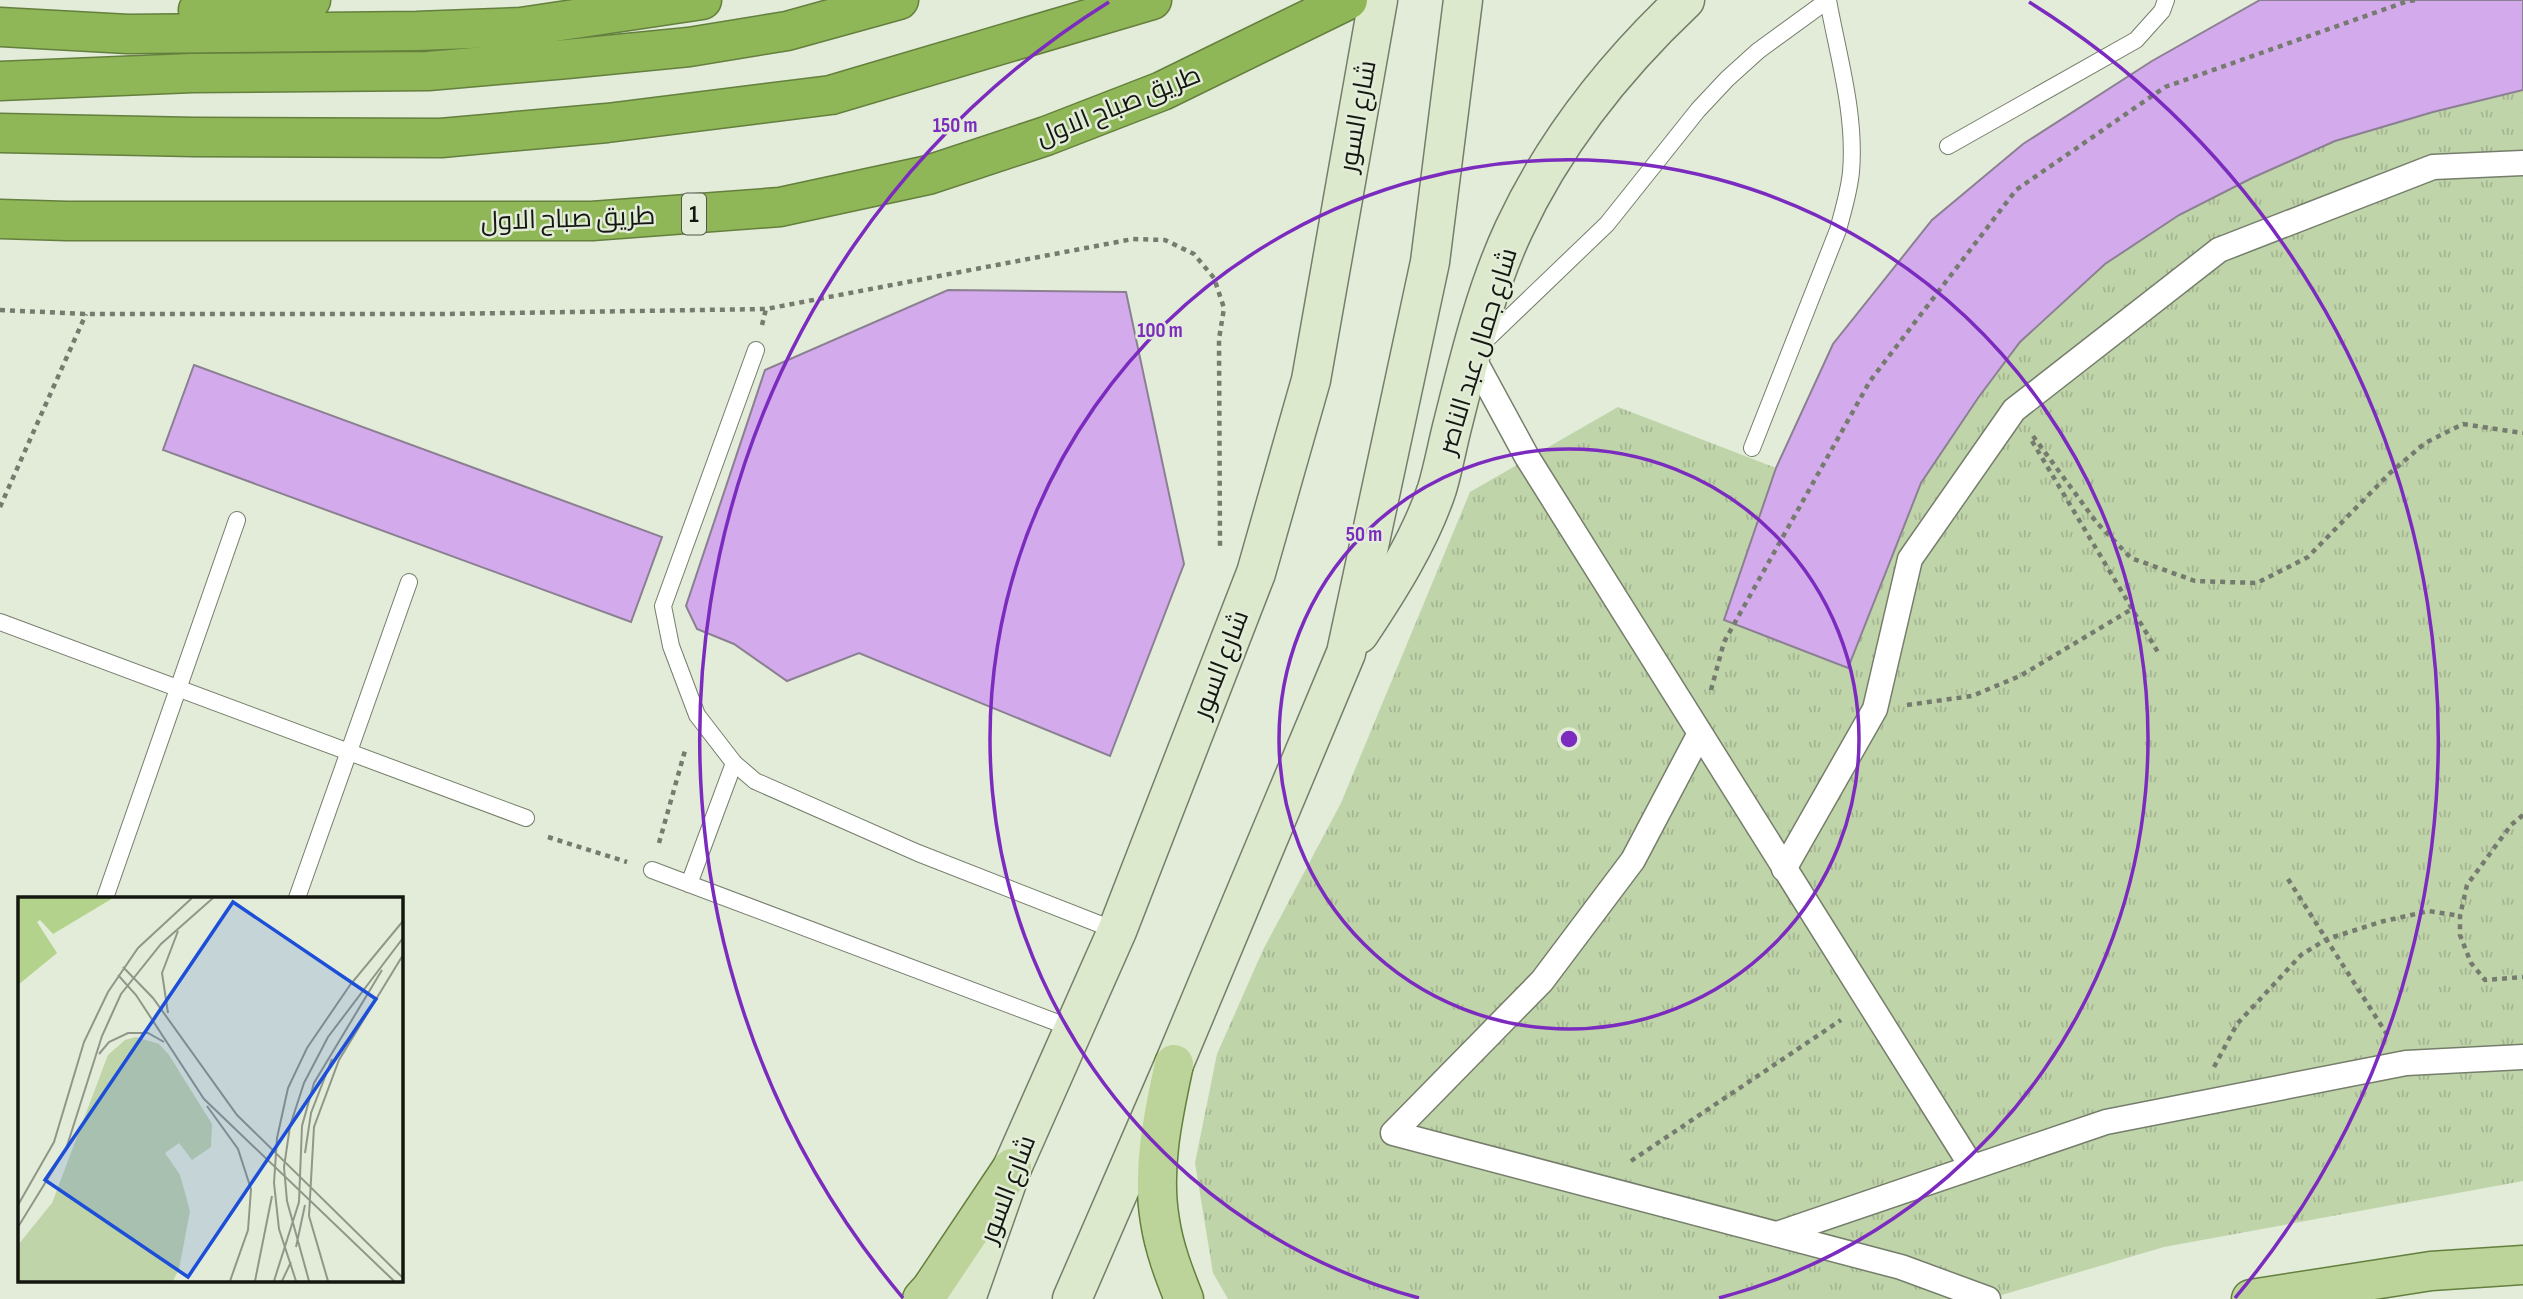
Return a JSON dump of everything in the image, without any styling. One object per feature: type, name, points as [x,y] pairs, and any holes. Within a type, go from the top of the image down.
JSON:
[{"type":"highway","points":[[0,24],[311,0]]},
{"type":"highway","points":[[0,24],[128,34],[495,28],[521,27],[702,0]]},
{"type":"highway","points":[[0,81],[192,72],[428,71],[689,47],[787,32],[899,0]]},
{"type":"highway","points":[[0,133],[441,138],[607,123],[831,95],[1152,0]]},
{"type":"highway","name":"طريق صباح الاول","points":[[0,219],[592,221],[780,207],[928,175],[1045,136],[1162,91],[1348,0]]},
{"type":"main road","name":"شارع السور","points":[[965,1299],[1012,1168],[1117,931],[1256,573],[1311,380],[1378,0]]},
{"type":"main road","name":"شارع جمال عبد الناصر","points":[[1346,653],[1398,574],[1436,490],[1471,354],[1490,291],[1514,229],[1553,158],[1599,93],[1651,32],[1685,0]]},
{"type":"main road","points":[[1072,1299],[1174,1064],[1346,653],[1430,262],[1462,8]]},
{"type":"main road","points":[[1174,1064],[1160,1139],[1157,1194],[1166,1247],[1184,1299]]},
{"type":"main road","points":[[922,1299],[932,1289],[1012,1168]]},
{"type":"main road","points":[[2250,1299],[2431,1271],[2523,1265]]},
{"type":"street","points":[[1784,869],[1875,709],[1910,559],[2014,410],[2219,250],[2433,167],[2523,163]]},
{"type":"street","points":[[1471,354],[1527,457],[1972,1167]]},
{"type":"street","points":[[1699,734],[1633,860],[1542,981],[1393,1133],[1901,1267],[1988,1299]]},
{"type":"street","points":[[1777,1234],[2106,1122],[2406,1063],[2523,1057]]},
{"type":"lane","points":[[1471,354],[1607,224],[1698,110],[1727,79],[1758,51],[1828,0],[1849,111],[1851,171],[1846,201],[1838,230],[1752,448]]},
{"type":"lane","points":[[1948,146],[2136,40],[2162,11],[2166,0]]},
{"type":"lane","points":[[756,350],[663,606],[671,646],[697,715],[734,763],[755,781],[918,853],[1117,931]]},
{"type":"lane","points":[[105,897],[237,520]]},
{"type":"lane","points":[[297,897],[409,582]]},
{"type":"lane","points":[[0,622],[526,818]]},
{"type":"lane","points":[[689,884],[734,763]]},
{"type":"lane","points":[[652,870],[1074,1029]]},
{"type":"path","points":[[1699,734],[1724,642],[1870,381],[2017,190],[2165,87],[2396,5],[2419,0]]},
{"type":"path","points":[[0,310],[86,314],[443,314],[766,309],[1133,239],[1165,240],[1194,254],[1214,278],[1224,308],[1219,340],[1220,557]]},
{"type":"path","points":[[0,507],[86,314]]},
{"type":"path","points":[[2014,410],[2097,523],[2131,558],[2195,581],[2257,583],[2308,557],[2390,473],[2425,443],[2463,424],[2523,433]]},
{"type":"path","points":[[2014,410],[2159,654]]},
{"type":"path","points":[[1875,709],[1972,696],[2020,676],[2132,609]]},
{"type":"path","points":[[548,837],[652,870],[697,715]]},
{"type":"path","points":[[2523,815],[2511,825],[2467,885],[2460,916],[2460,935],[2471,963],[2485,980],[2523,977]]},
{"type":"path","points":[[2288,879],[2406,1063]]},
{"type":"path","points":[[2212,1101],[2210,1076],[2224,1045],[2237,1024],[2301,955],[2327,939],[2384,920],[2429,911],[2460,916]]},
{"type":"path","points":[[1594,1186],[1868,1002]]},
{"type":"green space","points":[[2523,90],[2523,1181],[2164,1247],[1988,1299],[1228,1299],[1213,1273],[1195,1163],[1217,1054],[1263,950],[1341,803],[1470,492],[1618,407],[1776,468],[1724,620],[1848,668],[1921,483],[1978,398],[2020,342],[2105,264],[2179,215],[2252,178],[2335,141],[2433,112]]},
{"type":"building","points":[[2260,0],[2523,0],[2523,90],[2433,112],[2335,141],[2252,178],[2179,215],[2105,264],[2020,342],[1978,398],[1921,483],[1848,668],[1724,620],[1776,468],[1833,344],[1932,220],[2023,144],[2152,61]]},
{"type":"building","points":[[948,290],[1126,292],[1184,564],[1110,756],[859,653],[787,681],[734,644],[697,629],[686,606],[765,370]]},
{"type":"building","points":[[194,365],[662,537],[631,622],[163,450]]}]
